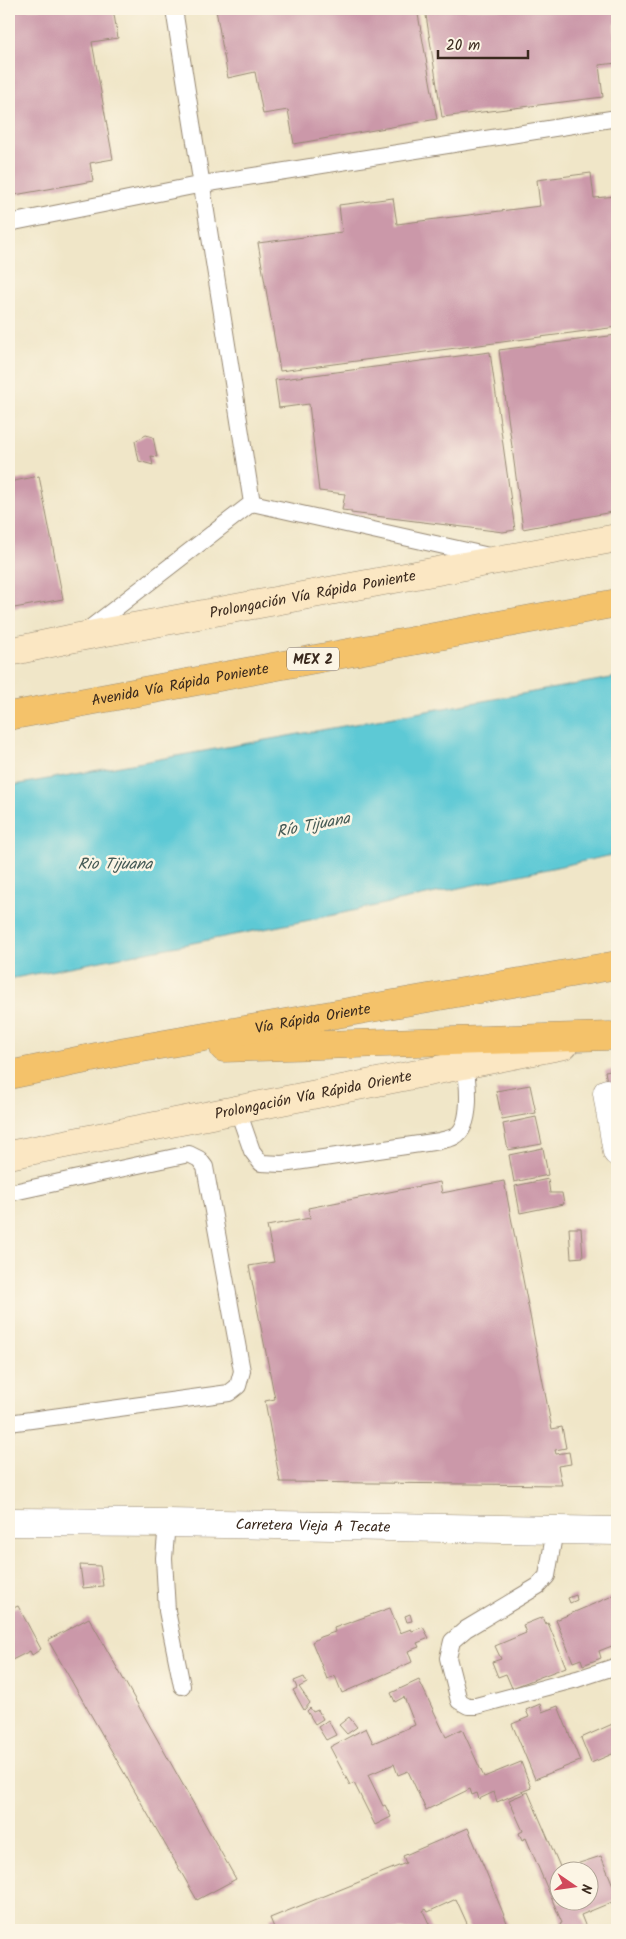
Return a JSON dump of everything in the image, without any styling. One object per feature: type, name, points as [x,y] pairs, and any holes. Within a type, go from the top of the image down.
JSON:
[{"type":"highway","name":"Avenida Vía Rápida Poniente","points":[[9,716],[617,603]]},
{"type":"highway","name":"Vía Rápida Oriente","points":[[9,1075],[125,1052],[617,965]]},
{"type":"highway","points":[[125,1052],[614,1035]]},
{"type":"main road","name":"Prolongación Vía Rápida Poniente","points":[[9,652],[78,637],[617,538]]},
{"type":"main road","name":"Prolongación Vía Rápida Oriente","points":[[9,1155],[614,1035]]},
{"type":"street","points":[[607,1093],[617,1152]]},
{"type":"street","name":"Carretera Vieja A Tecate","points":[[9,1522],[617,1531]]},
{"type":"lane","points":[[174,9],[252,504]]},
{"type":"lane","points":[[9,223],[203,184],[617,118]]},
{"type":"lane","points":[[252,504],[502,560]]},
{"type":"lane","points":[[78,637],[252,504]]},
{"type":"lane","points":[[238,1110],[252,1151],[261,1163],[282,1164],[440,1140],[456,1136],[466,1123],[468,1085],[465,1065]]},
{"type":"lane","points":[[9,1193],[189,1154],[199,1159],[205,1167],[242,1371],[238,1386],[229,1393],[9,1422]]},
{"type":"lane","points":[[167,1523],[164,1558],[167,1611],[182,1686]]},
{"type":"lane","points":[[555,1530],[547,1576],[538,1586],[466,1629],[452,1642],[448,1658],[459,1701],[468,1706],[476,1706],[617,1666]]},
{"type":"water","name":"Rio Tijuana","points":[[617,677],[617,854],[310,920],[9,979],[9,786]]},
{"type":"building","points":[[9,9],[113,9],[118,38],[92,42],[113,159],[90,163],[93,181],[9,196]]},
{"type":"building","points":[[417,9],[437,119],[294,144],[288,110],[263,114],[255,72],[228,78],[216,10]]},
{"type":"building","points":[[425,9],[617,9],[617,23],[614,24],[617,63],[599,65],[603,97],[442,117]]},
{"type":"building","points":[[591,173],[594,198],[617,196],[617,327],[280,371],[258,243],[342,232],[339,205],[393,198],[397,224],[540,206],[537,180]]},
{"type":"building","points":[[617,335],[617,511],[523,529],[499,350]]},
{"type":"building","points":[[490,352],[515,530],[503,532],[351,513],[351,511],[342,510],[345,494],[319,491],[309,404],[279,408],[275,380]]},
{"type":"building","points":[[146,435],[153,437],[157,457],[151,456],[153,465],[139,461],[135,441]]},
{"type":"building","points":[[39,476],[63,599],[9,609],[9,482]]},
{"type":"building","points":[[617,1069],[617,1132],[616,1132],[605,1071]]},
{"type":"building","points":[[530,1085],[536,1113],[502,1119],[496,1091]]},
{"type":"building","points":[[536,1117],[542,1144],[508,1150],[503,1124]]},
{"type":"building","points":[[543,1148],[548,1175],[514,1182],[509,1155]]},
{"type":"building","points":[[548,1179],[550,1193],[562,1193],[564,1204],[520,1213],[515,1186]]},
{"type":"building","points":[[504,1181],[552,1429],[562,1427],[566,1448],[555,1450],[556,1454],[569,1452],[571,1464],[558,1466],[562,1485],[280,1482],[265,1401],[275,1399],[249,1266],[274,1262],[267,1226],[310,1218],[308,1208],[440,1182],[442,1193]]},
{"type":"building","points":[[569,1228],[581,1228],[583,1257],[571,1258]]},
{"type":"building","points":[[80,1565],[100,1566],[103,1586],[83,1588]]},
{"type":"building","points":[[617,1594],[617,1644],[599,1651],[601,1658],[583,1665],[581,1659],[573,1662],[556,1620]]},
{"type":"building","points":[[576,1595],[577,1600],[570,1603],[568,1598]]},
{"type":"building","points":[[18,1606],[41,1649],[32,1655],[30,1651],[12,1660],[9,1654],[9,1610]]},
{"type":"building","points":[[390,1608],[400,1633],[423,1627],[429,1638],[417,1643],[419,1647],[408,1651],[412,1662],[342,1693],[335,1676],[327,1679],[312,1642],[335,1632],[334,1628]]},
{"type":"building","points":[[410,1614],[412,1621],[407,1622],[405,1616]]},
{"type":"building","points":[[543,1617],[546,1624],[548,1623],[566,1667],[512,1688],[506,1674],[498,1677],[492,1662],[501,1659],[495,1646],[526,1633],[523,1625]]},
{"type":"building","points":[[89,1618],[236,1879],[197,1900],[48,1640]]},
{"type":"building","points":[[304,1677],[307,1683],[299,1687],[310,1703],[304,1710],[293,1690],[297,1688],[294,1681]]},
{"type":"building","points":[[419,1680],[446,1737],[462,1729],[484,1777],[521,1762],[531,1788],[497,1802],[494,1792],[479,1799],[477,1793],[472,1795],[470,1789],[426,1810],[408,1771],[398,1775],[394,1764],[368,1775],[383,1806],[385,1805],[391,1817],[375,1825],[354,1783],[350,1785],[330,1747],[366,1728],[373,1743],[415,1725],[404,1697],[395,1702],[391,1693]]},
{"type":"building","points":[[540,1704],[542,1712],[558,1706],[580,1761],[535,1779],[512,1724],[529,1717],[526,1710]]},
{"type":"building","points":[[310,1708],[313,1712],[318,1710],[323,1719],[315,1724],[307,1711]]},
{"type":"building","points":[[349,1717],[357,1727],[347,1734],[339,1725]]},
{"type":"building","points":[[328,1720],[336,1735],[326,1740],[318,1727]]},
{"type":"building","points":[[617,1722],[617,1752],[591,1763],[581,1738]]},
{"type":"building","points":[[528,1792],[558,1862],[548,1862],[548,1890],[526,1838],[522,1840],[519,1833],[523,1831],[509,1800]]},
{"type":"building","points":[[468,1828],[510,1930],[470,1930],[456,1899],[428,1912],[426,1909],[423,1911],[432,1930],[275,1930],[270,1918],[406,1863],[403,1856]]},
{"type":"building","points":[[601,1856],[617,1895],[617,1900],[598,1908],[598,1862],[583,1862]]},
{"type":"building","points":[[557,1912],[588,1912],[581,1915],[587,1930],[563,1930],[560,1924],[562,1923]]},
{"type":"water label","name":"Río Tijuana","points":[[313,824]]}]
